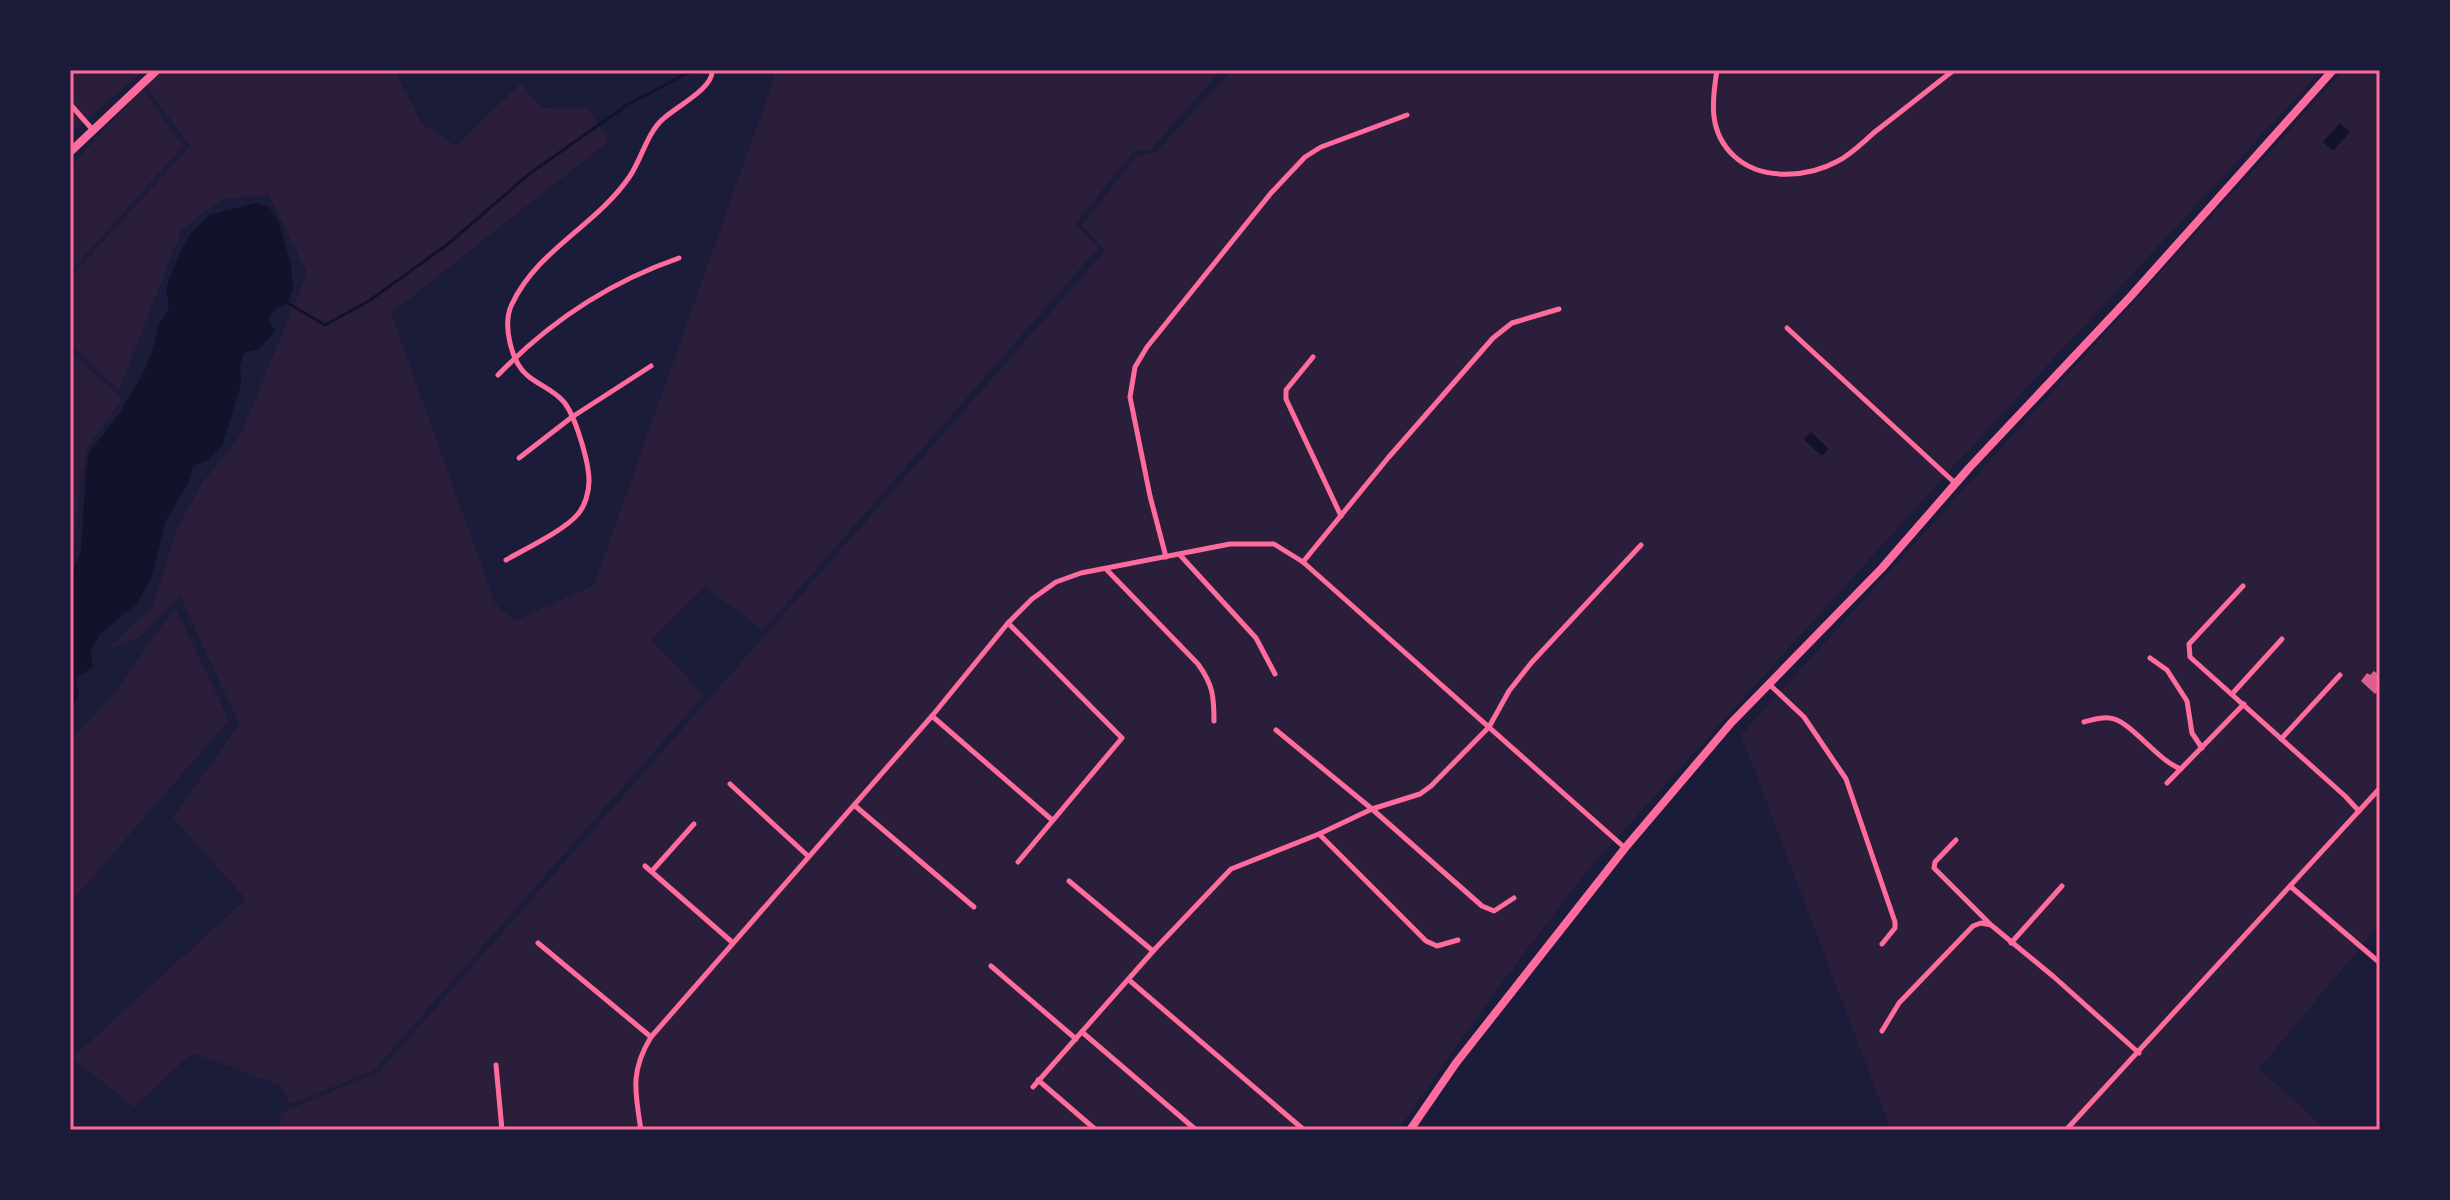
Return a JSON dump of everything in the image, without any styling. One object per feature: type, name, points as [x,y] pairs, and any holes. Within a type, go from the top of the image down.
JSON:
[{"type":"main road","points":[[70,152],[157,70]]},
{"type":"main road","points":[[1410,1130],[1456,1063],[1625,848],[1731,723],[1882,568],[2333,70]]},
{"type":"street","points":[[506,560],[577,516],[584,504],[589,482],[572,417],[564,402],[526,375],[510,344],[508,313],[533,268],[576,233],[615,195],[630,175],[659,122],[682,102],[708,86],[713,78],[712,70]]},
{"type":"street","points":[[1717,70],[1712,109],[1715,127],[1728,151],[1755,169],[1796,175],[1839,161],[1954,70]]},
{"type":"street","points":[[70,104],[92,129]]},
{"type":"street","points":[[1166,557],[1130,397],[1130,382],[1135,367],[1147,347],[1271,193],[1305,157],[1321,147],[1407,115]]},
{"type":"street","points":[[498,375],[516,356],[604,291],[679,258]]},
{"type":"street","points":[[1303,562],[1388,458],[1504,328],[1559,309]]},
{"type":"street","points":[[1787,328],[1956,484]]},
{"type":"street","points":[[1313,357],[1286,390],[1286,399],[1341,516]]},
{"type":"street","points":[[519,458],[572,417],[651,366]]},
{"type":"street","points":[[641,1130],[635,1072],[641,1053],[651,1037],[932,716],[1008,623],[1032,599],[1056,582],[1081,573],[1230,544],[1274,544],[1303,562],[1625,848]]},
{"type":"street","points":[[1033,1087],[1153,951],[1231,869],[1372,809],[1420,794],[1489,727],[1509,691],[1532,662],[1641,545]]},
{"type":"street","points":[[1179,555],[1256,638],[1275,674]]},
{"type":"street","points":[[1106,569],[1198,664],[1210,681],[1214,721]]},
{"type":"street","points":[[2243,586],[2194,638],[2188,649],[2190,657],[2359,811]]},
{"type":"street","points":[[1008,623],[1122,738],[1018,862]]},
{"type":"street","points":[[2232,694],[2282,639]]},
{"type":"street","points":[[2150,658],[2167,670],[2187,701],[2192,733],[2202,748]]},
{"type":"street","points":[[2281,739],[2340,675]]},
{"type":"street","points":[[1770,685],[1804,717],[1846,779],[1895,922],[1895,928],[1882,944]]},
{"type":"street","points":[[2167,783],[2244,704]]},
{"type":"street","points":[[932,716],[1051,819]]},
{"type":"street","points":[[2084,722],[2117,719],[2168,764],[2181,769]]},
{"type":"street","points":[[1276,730],[1482,906],[1494,911],[1514,898]]},
{"type":"street","points":[[730,784],[808,856]]},
{"type":"street","points":[[2066,1130],[2380,788]]},
{"type":"street","points":[[854,805],[974,907]]},
{"type":"street","points":[[652,871],[694,824]]},
{"type":"street","points":[[1319,834],[1426,941],[1437,946],[1458,940]]},
{"type":"street","points":[[1956,840],[1933,864],[1934,868],[1991,925],[2139,1053]]},
{"type":"street","points":[[645,866],[733,943]]},
{"type":"street","points":[[1069,881],[1153,951]]},
{"type":"street","points":[[2011,943],[2062,886]]},
{"type":"street","points":[[2290,886],[2380,963]]},
{"type":"street","points":[[1882,1031],[1899,1003],[1973,926],[1981,923],[1991,925]]},
{"type":"street","points":[[538,943],[651,1037]]},
{"type":"street","points":[[991,966],[1076,1039]]},
{"type":"street","points":[[1129,980],[1304,1130]]},
{"type":"street","points":[[1082,1032],[1195,1129]]},
{"type":"street","points":[[496,1065],[502,1130]]},
{"type":"street","points":[[1038,1080],[1096,1130]]},
{"type":"shaded area","points":[[70,70],[144,70],[70,134]]},
{"type":"shaded area","points":[[163,70],[394,70],[422,124],[456,146],[521,83],[541,108],[587,107],[609,141],[391,313],[495,603],[514,621],[594,585],[777,70],[1221,70],[1150,150],[1135,150],[1075,224],[1098,248],[763,630],[705,587],[651,640],[704,695],[374,1070],[290,1104],[279,1085],[192,1053],[134,1107],[72,1058],[246,899],[173,818],[239,724],[180,596],[139,638],[108,649],[152,607],[178,526],[203,482],[241,434],[307,273],[269,195],[223,199],[182,229],[119,390],[70,344],[70,278],[190,146],[143,82]]},
{"type":"shaded area","points":[[1232,70],[2322,70],[1961,458],[1586,872],[1491,997],[1398,1130],[278,1130],[281,1113],[379,1072],[1105,251],[1082,225],[1137,156],[1156,152]]},
{"type":"shaded area","points":[[2344,70],[2380,70],[2380,924],[2259,1069],[2327,1130],[1891,1130],[1741,735]]},
{"type":"shaded area","points":[[142,89],[183,146],[70,272],[70,167]]},
{"type":"shaded area","points":[[2340,123],[2350,132],[2333,151],[2323,142]]},
{"type":"shaded area","points":[[255,203],[269,207],[278,221],[291,263],[293,289],[288,303],[277,308],[268,318],[275,331],[259,349],[244,353],[240,366],[241,384],[222,446],[208,460],[193,466],[188,483],[165,522],[151,578],[137,603],[100,634],[90,651],[93,667],[75,678],[79,695],[70,710],[70,576],[81,552],[90,451],[119,414],[144,372],[158,326],[169,308],[166,288],[191,233],[209,215]]},
{"type":"shaded area","points":[[70,352],[122,399],[87,448],[70,563]]},
{"type":"shaded area","points":[[1811,432],[1829,449],[1822,456],[1804,440]]},
{"type":"shaded area","points":[[175,607],[229,720],[70,903],[70,741],[115,693]]},
{"type":"building","points":[[2374,671],[2380,673],[2380,689],[2375,694],[2361,681],[2367,673],[2370,675]]},
{"type":"waterway","points":[[288,303],[325,325],[369,301],[448,244],[529,174],[627,105],[693,70]]}]
